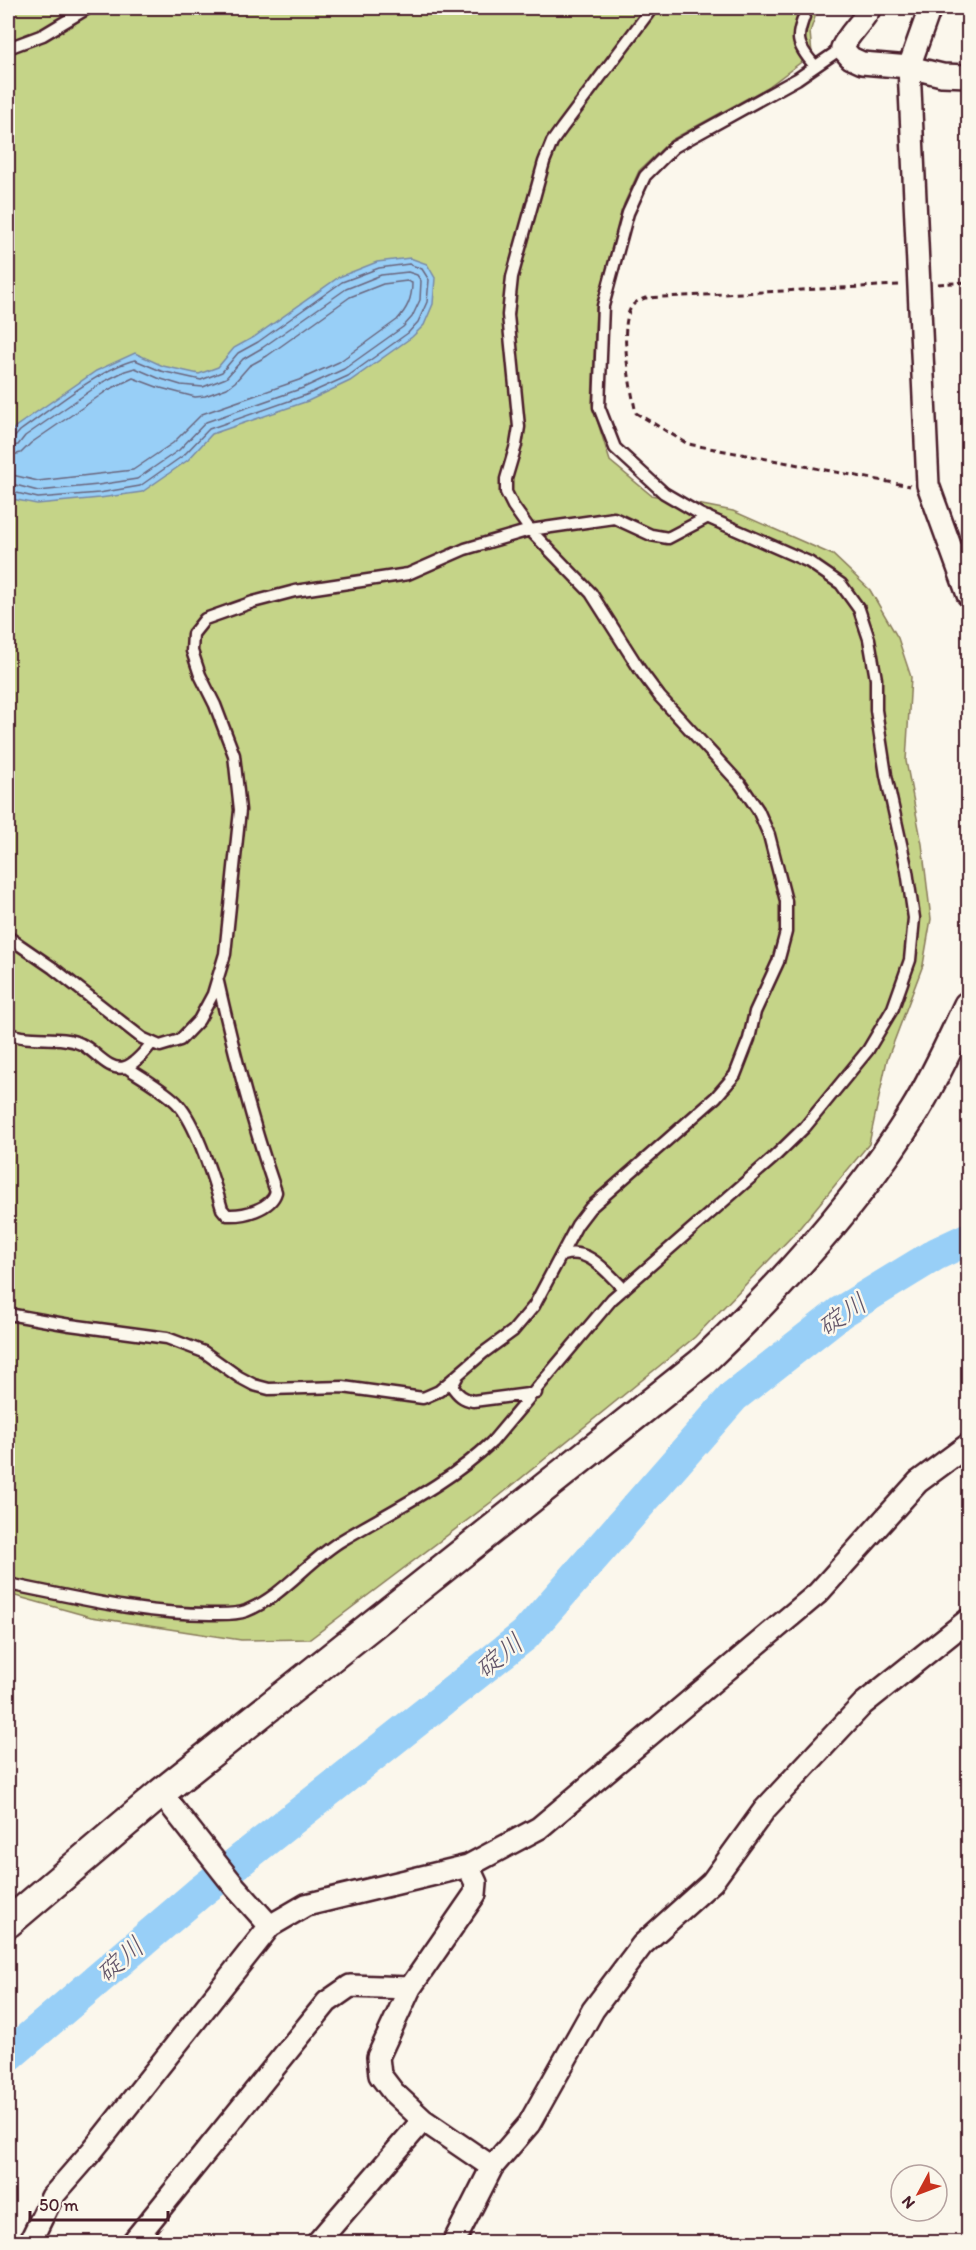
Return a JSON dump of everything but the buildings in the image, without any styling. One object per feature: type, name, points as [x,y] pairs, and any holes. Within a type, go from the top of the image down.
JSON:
[{"type":"street","points":[[870,8],[848,36],[842,48],[850,58],[862,63],[909,67],[942,75],[969,76]]},
{"type":"street","points":[[930,8],[909,67],[930,490],[969,595]]},
{"type":"street","points":[[8,1923],[161,1793],[649,1406],[701,1363],[744,1322],[793,1270],[858,1191],[914,1112],[969,1006]]},
{"type":"street","points":[[30,2242],[52,2197],[92,2151],[270,1926],[306,1905],[468,1866],[539,1828],[818,1593],[918,1482],[969,1445]]},
{"type":"street","points":[[454,2242],[492,2167],[529,2124],[593,2010],[642,1945],[712,1882],[765,1809],[863,1704],[969,1620]]},
{"type":"street","points":[[161,1793],[235,1887],[270,1926]]},
{"type":"street","points":[[468,1866],[476,1883],[475,1894],[410,1988],[378,2057],[380,2075],[393,2092],[423,2120],[492,2167]]},
{"type":"street","points":[[133,2242],[327,2002],[350,1986],[410,1988]]},
{"type":"street","points":[[318,2242],[423,2120]]},
{"type":"lane","points":[[8,48],[43,35],[88,8]]},
{"type":"lane","points":[[8,1314],[167,1338],[204,1352],[239,1377],[254,1385],[270,1389],[343,1387],[423,1398],[440,1391],[483,1353],[513,1331],[534,1306],[577,1225],[590,1209],[716,1097],[735,1075],[749,1039],[755,1012],[778,962],[786,932],[786,901],[769,835],[758,810],[741,785],[660,697],[591,594],[530,530],[506,492],[506,479],[519,427],[508,315],[512,277],[544,162],[552,142],[652,8]]},
{"type":"lane","points":[[807,8],[798,39],[803,52],[815,66]]},
{"type":"lane","points":[[8,1584],[132,1608],[192,1614],[244,1612],[274,1594],[330,1547],[436,1486],[471,1462],[492,1443],[612,1299],[772,1159],[805,1127],[867,1050],[893,1008],[910,960],[914,918],[907,871],[886,775],[876,710],[876,679],[869,639],[859,609],[841,584],[809,562],[708,518],[664,493],[615,448],[599,407],[603,306],[628,213],[645,176],[674,147],[797,79],[842,48]]},
{"type":"lane","points":[[8,937],[53,968],[142,1038],[160,1046],[180,1040],[199,1020],[213,994],[225,954],[240,810],[234,755],[192,651],[193,634],[205,619],[253,602],[295,591],[408,574],[465,549],[530,530],[614,518],[651,535],[668,538],[708,518]]},
{"type":"lane","points":[[8,1033],[81,1044],[105,1062],[117,1067],[126,1067],[177,1103],[189,1119],[222,1209],[227,1215],[238,1216],[268,1205],[274,1200],[276,1192],[232,1048],[218,979]]},
{"type":"lane","points":[[126,1067],[136,1060],[152,1042]]},
{"type":"lane","points":[[563,1255],[573,1251],[584,1253],[624,1289]]},
{"type":"lane","points":[[457,1377],[452,1386],[464,1399],[486,1401],[517,1394],[536,1393]]},
{"type":"path","points":[[930,490],[688,444],[636,413],[626,365],[629,310],[645,298],[969,282]]},
{"type":"green space","points":[[8,8],[818,8],[810,32],[812,54],[768,87],[671,140],[639,171],[624,204],[596,308],[592,404],[610,461],[651,495],[733,511],[833,555],[870,590],[898,638],[911,677],[906,761],[922,844],[931,919],[923,965],[887,1060],[869,1144],[797,1231],[695,1337],[498,1497],[310,1639],[241,1640],[91,1617],[8,1594]]},
{"type":"water","points":[[410,258],[427,264],[435,278],[433,304],[424,325],[412,337],[350,381],[308,401],[212,434],[188,460],[142,492],[37,504],[12,499],[8,494],[8,437],[15,427],[96,371],[135,353],[163,366],[199,374],[218,367],[234,348],[254,337],[339,277],[377,262]]},
{"type":"waterway","name":"碇川","points":[[8,2056],[199,1893],[525,1635],[734,1396],[841,1312],[936,1254],[968,1239]]}]
